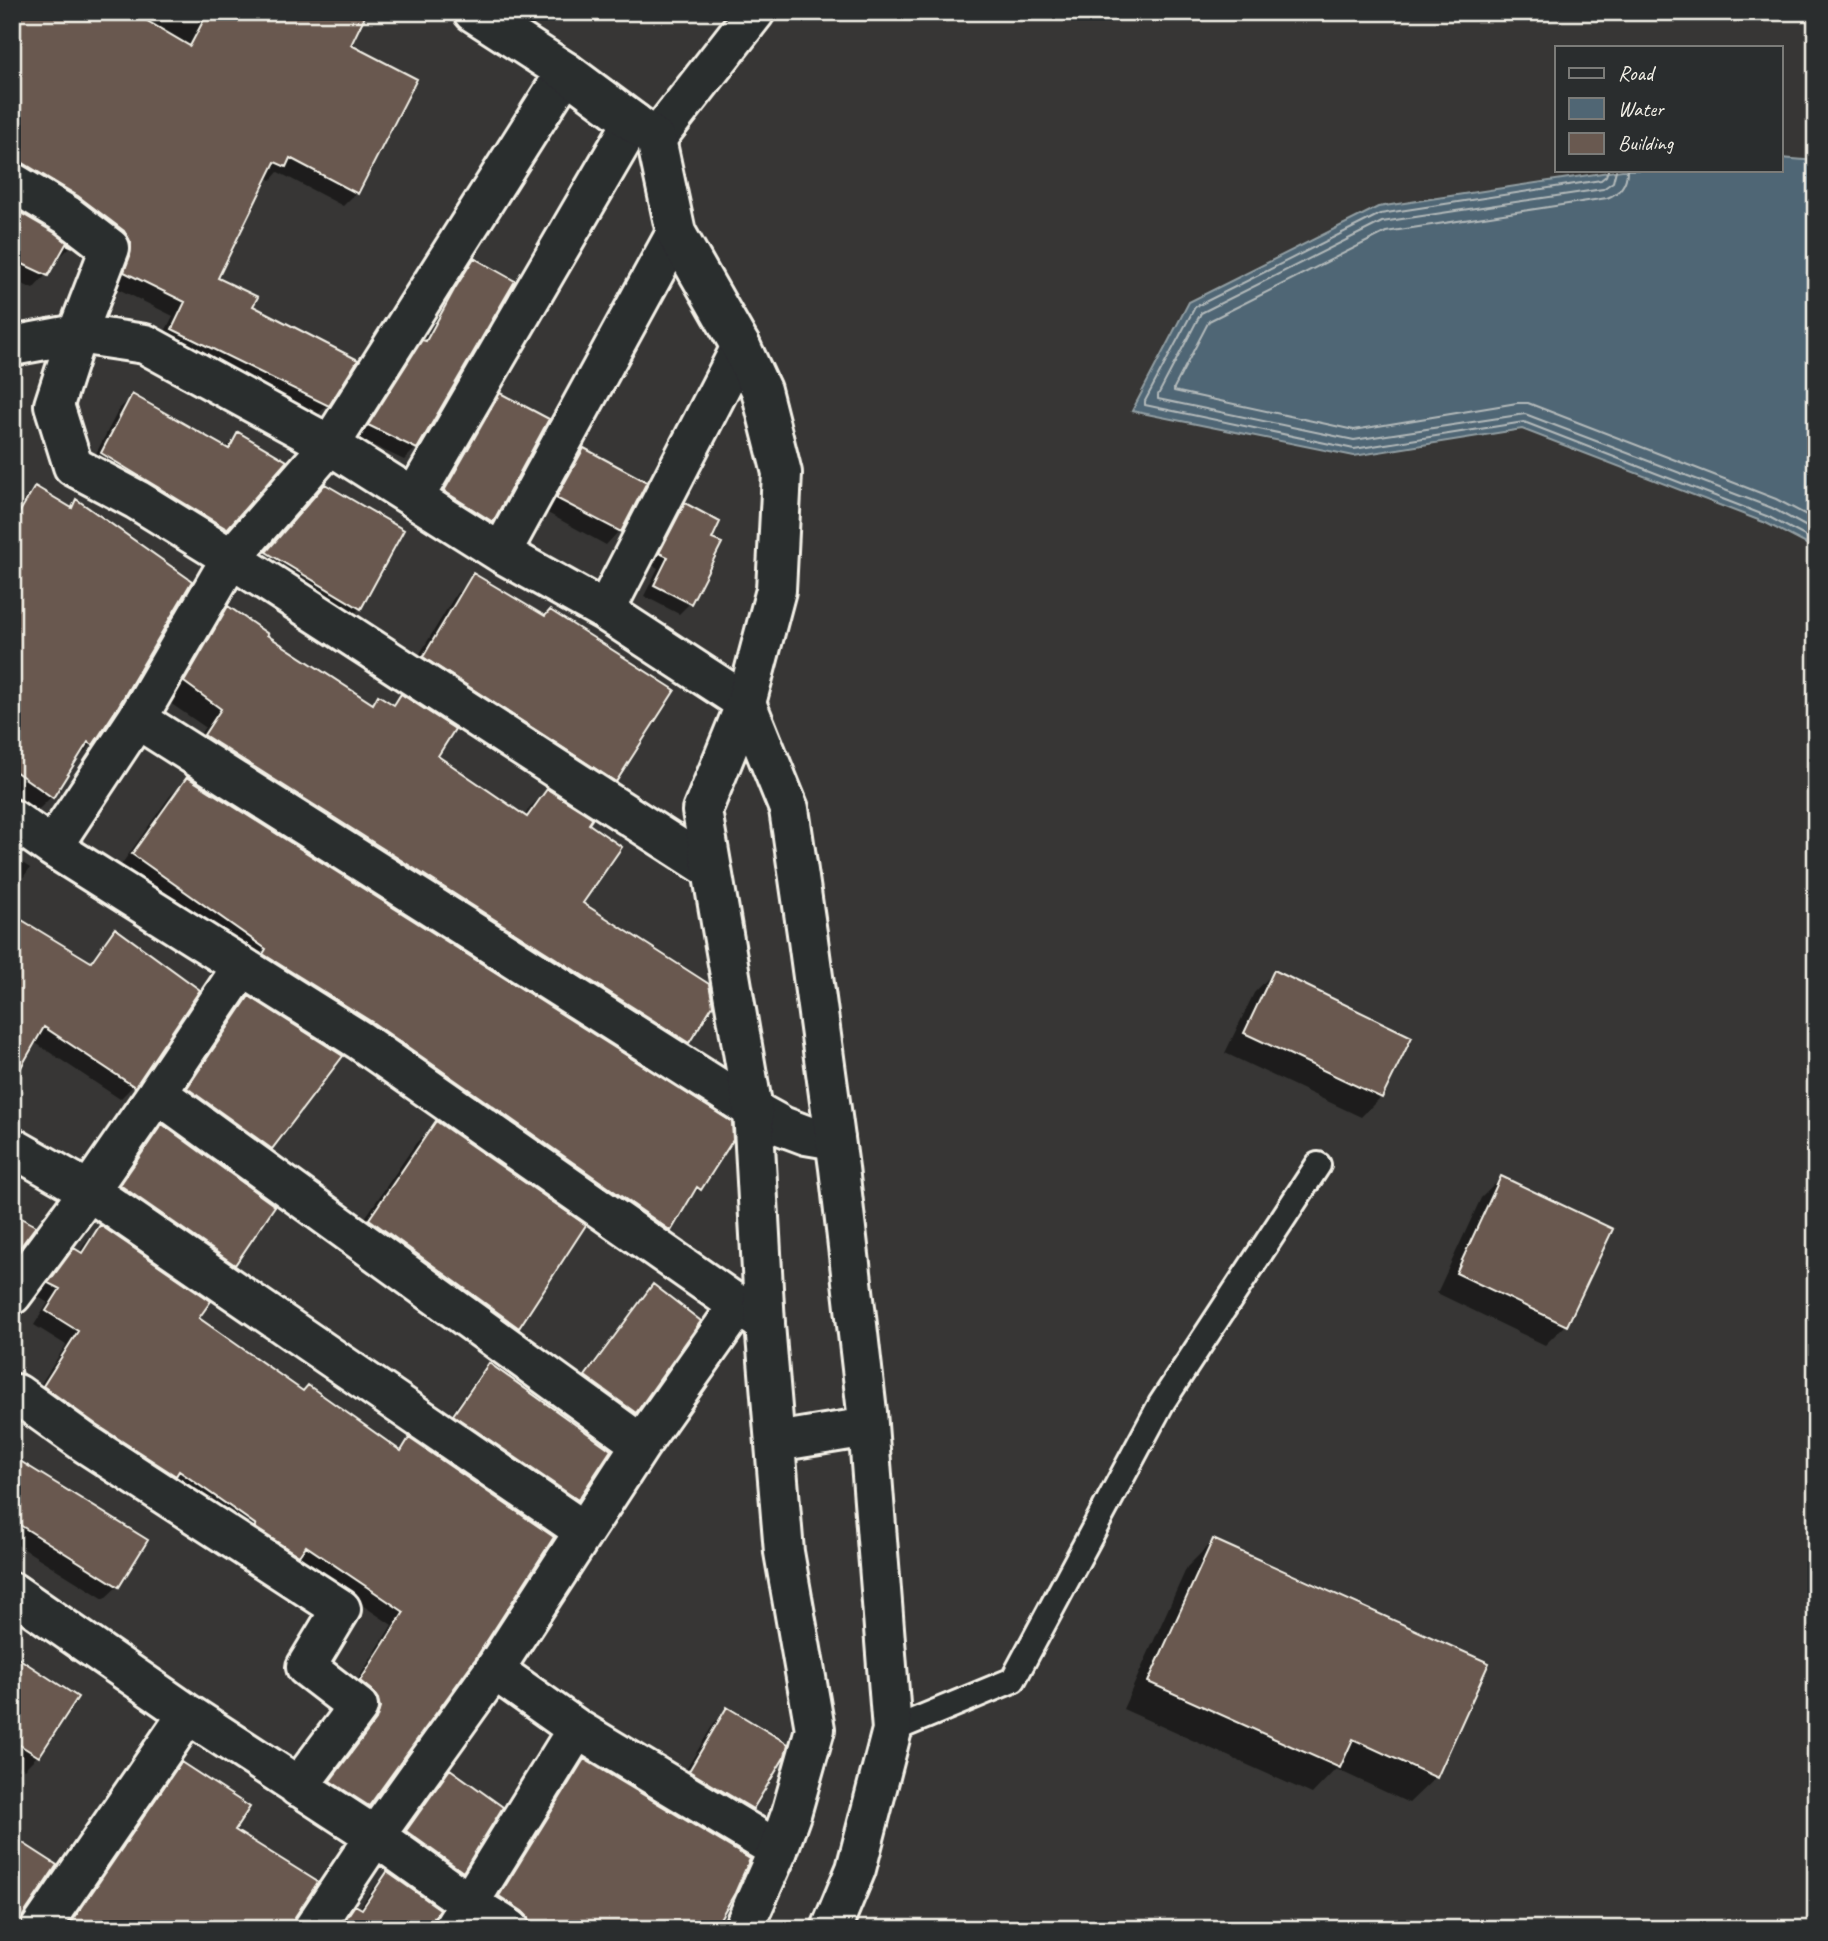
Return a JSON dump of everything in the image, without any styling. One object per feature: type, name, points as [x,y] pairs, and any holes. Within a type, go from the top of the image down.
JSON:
[{"type":"street","points":[[473,12],[566,72],[645,131],[676,233],[741,347],[761,390],[782,473],[776,590],[746,703],[702,811],[753,1110],[752,1315],[776,1442],[784,1552],[815,1729],[791,1814],[743,1929]]},
{"type":"street","points":[[414,498],[645,131],[755,12]]},
{"type":"street","points":[[52,846],[137,719],[232,558],[330,445],[566,72]]},
{"type":"street","points":[[12,182],[67,215],[110,248],[77,334],[54,405],[73,466],[137,500],[232,558],[711,869]]},
{"type":"street","points":[[501,553],[676,233]]},
{"type":"street","points":[[12,346],[77,334],[145,344],[330,445],[501,553],[605,611],[746,703],[789,809],[835,1140],[868,1427],[892,1731],[856,1869],[831,1929]]},
{"type":"street","points":[[605,611],[741,347]]},
{"type":"street","points":[[137,719],[753,1110],[806,1135],[835,1140]]},
{"type":"street","points":[[12,819],[359,1041],[752,1315]]},
{"type":"street","points":[[12,1296],[89,1191],[242,967]]},
{"type":"street","points":[[157,1093],[641,1444]]},
{"type":"street","points":[[12,1147],[89,1191],[584,1531]]},
{"type":"street","points":[[313,1929],[375,1836],[494,1671],[641,1444],[752,1315]]},
{"type":"street","points":[[14,1394],[341,1609],[306,1667],[358,1707],[298,1787]]},
{"type":"street","points":[[776,1442],[868,1427]]},
{"type":"street","points":[[12,1592],[188,1714],[375,1836],[461,1916],[510,1929]]},
{"type":"street","points":[[494,1671],[577,1729],[778,1850]]},
{"type":"street","points":[[40,1929],[188,1714]]},
{"type":"street","points":[[461,1916],[577,1729]]},
{"type":"lane","points":[[892,1731],[1013,1680],[1161,1404],[1318,1165]]},
{"type":"water","points":[[1783,158],[1816,161],[1816,549],[1766,523],[1522,429],[1354,456],[1132,411],[1189,302],[1378,207],[1609,172],[1783,172]]},
{"type":"building","points":[[12,12],[132,12],[190,46],[208,12],[367,12],[351,45],[417,79],[358,194],[290,158],[286,167],[275,162],[218,278],[258,297],[253,306],[358,360],[329,406],[172,329],[185,302],[124,272],[131,243],[124,231],[78,196],[23,163],[12,160]]},
{"type":"building","points":[[12,208],[73,247],[66,244],[48,276],[12,259]]},
{"type":"building","points":[[474,258],[515,281],[417,449],[368,425],[422,340],[426,341]]},
{"type":"building","points":[[500,393],[549,419],[493,522],[444,491]]},
{"type":"building","points":[[132,394],[229,449],[238,432],[287,461],[227,529],[101,453]]},
{"type":"building","points":[[584,448],[647,482],[621,532],[556,498]]},
{"type":"building","points":[[325,484],[404,530],[361,609],[266,552]]},
{"type":"building","points":[[35,486],[72,508],[76,499],[192,581],[118,707],[93,745],[88,742],[53,798],[12,769],[12,525]]},
{"type":"building","points":[[685,503],[720,522],[712,539],[722,543],[691,604],[654,585],[668,557],[659,553]]},
{"type":"building","points":[[473,573],[545,616],[550,610],[675,690],[616,782],[423,657]]},
{"type":"building","points":[[228,606],[267,635],[373,704],[378,695],[394,705],[401,694],[455,729],[438,756],[527,817],[547,789],[593,818],[589,824],[622,847],[583,903],[709,984],[713,1005],[689,1043],[204,735],[221,709],[184,682]]},
{"type":"building","points":[[187,777],[732,1122],[733,1140],[701,1190],[697,1187],[671,1231],[372,1022],[263,954],[266,949],[132,854]]},
{"type":"building","points":[[12,914],[91,962],[115,928],[200,990],[135,1087],[44,1027],[12,1083]]},
{"type":"building","points":[[1274,970],[1412,1037],[1382,1098],[1244,1033]]},
{"type":"building","points":[[249,996],[343,1056],[272,1149],[187,1088]]},
{"type":"building","points":[[436,1121],[586,1225],[519,1328],[369,1219]]},
{"type":"building","points":[[162,1124],[275,1206],[235,1265],[120,1185]]},
{"type":"building","points":[[1501,1176],[1613,1229],[1567,1326],[1456,1273]]},
{"type":"building","points":[[12,1213],[36,1226],[12,1258]]},
{"type":"building","points":[[100,1225],[211,1301],[199,1318],[303,1391],[308,1385],[401,1451],[409,1438],[554,1537],[476,1658],[369,1806],[330,1781],[376,1720],[380,1708],[378,1699],[360,1681],[404,1612],[306,1546],[299,1556],[254,1527],[256,1525],[179,1471],[176,1476],[43,1386],[78,1331],[46,1311],[60,1289],[48,1283],[74,1248],[82,1253]]},
{"type":"building","points":[[653,1284],[701,1321],[636,1413],[585,1376]]},
{"type":"building","points":[[489,1363],[611,1450],[578,1500],[453,1415]]},
{"type":"building","points":[[12,1456],[148,1540],[119,1587],[12,1520]]},
{"type":"building","points":[[1213,1539],[1489,1663],[1437,1778],[1353,1739],[1340,1768],[1148,1682]]},
{"type":"building","points":[[12,1654],[78,1697],[39,1757],[12,1740]]},
{"type":"building","points":[[727,1707],[788,1744],[785,1756],[753,1809],[689,1771]]},
{"type":"building","points":[[584,1759],[750,1859],[735,1893],[714,1929],[532,1929],[529,1918],[522,1911],[499,1896]]},
{"type":"building","points":[[181,1762],[250,1807],[235,1830],[318,1882],[295,1917],[291,1929],[67,1929]]},
{"type":"building","points":[[450,1769],[503,1807],[463,1872],[406,1831]]},
{"type":"building","points":[[12,1836],[57,1865],[22,1917],[18,1929],[12,1929]]},
{"type":"building","points":[[387,1872],[440,1909],[431,1929],[339,1929],[355,1905],[362,1909]]}]
